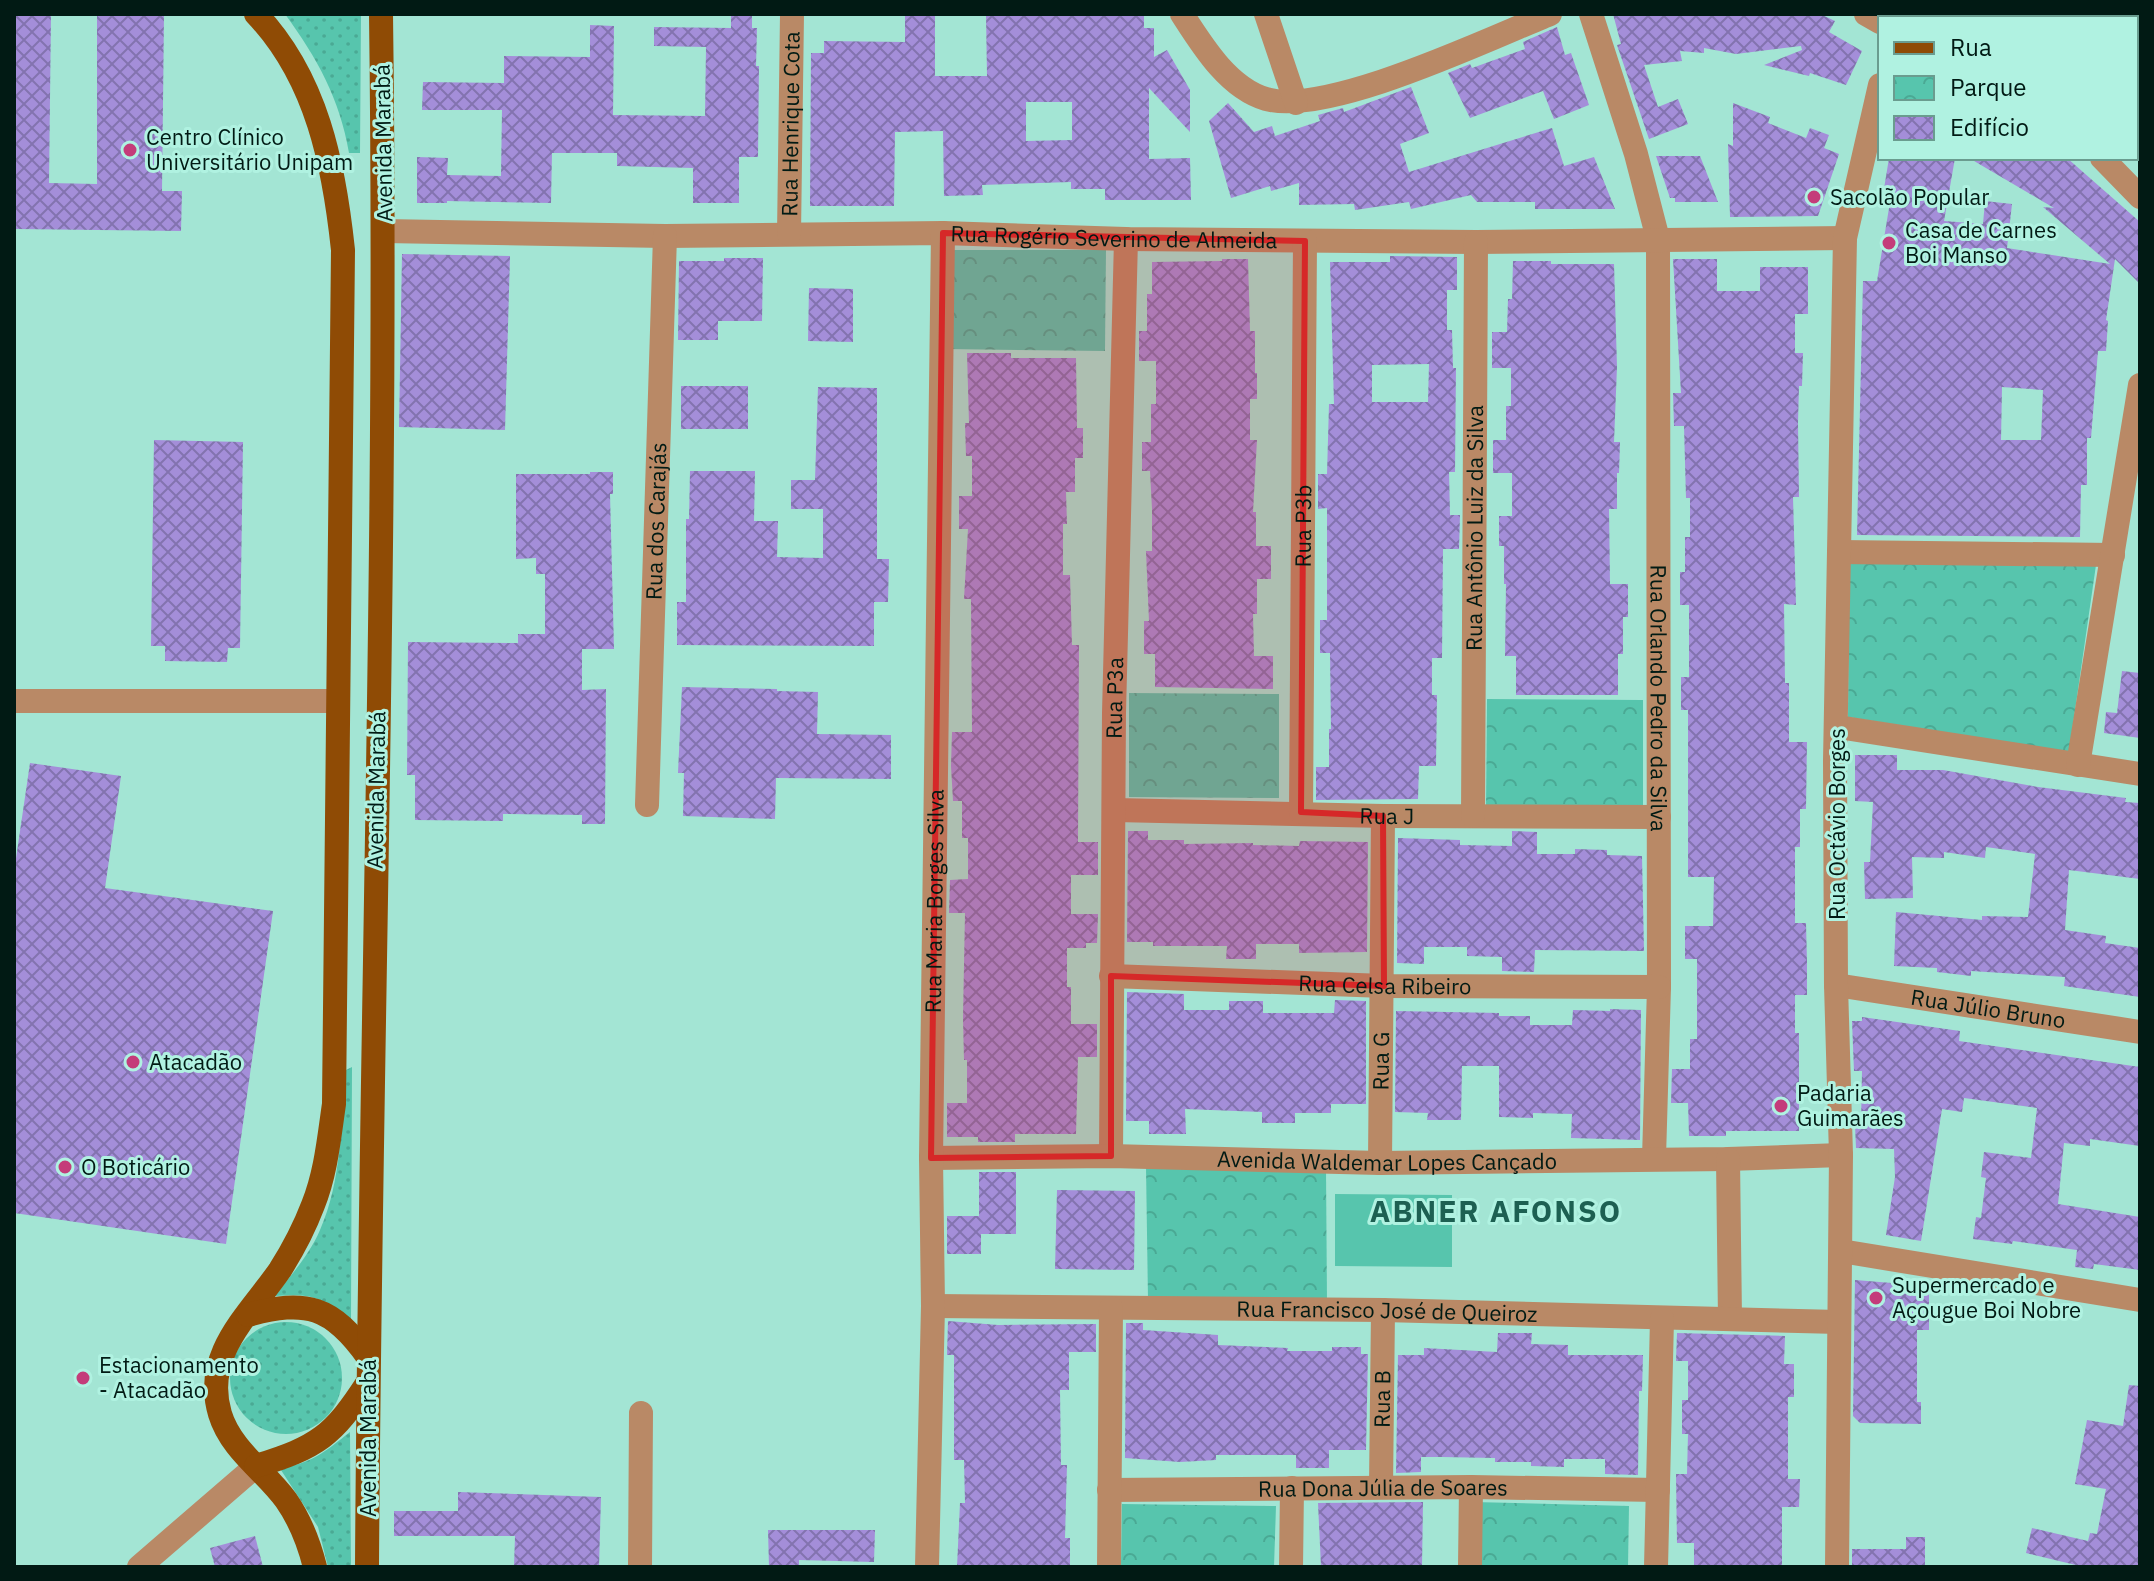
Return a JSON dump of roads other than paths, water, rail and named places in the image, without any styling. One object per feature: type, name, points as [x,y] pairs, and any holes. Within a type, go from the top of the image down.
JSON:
[{"type":"main road","name":"Avenida Marabá","points":[[256,14],[275,34],[315,105],[337,185],[343,250],[334,1104],[327,1160],[313,1206],[282,1267],[230,1336],[220,1358],[215,1385],[220,1415],[230,1435],[287,1501],[309,1542],[315,1567]]},
{"type":"main road","name":"Avenida Marabá","points":[[367,1567],[384,231],[381,14]]},
{"type":"main road","points":[[248,1315],[278,1307],[299,1306],[321,1312],[340,1324],[368,1357]]},
{"type":"main road","points":[[256,1466],[296,1453],[330,1433],[344,1419],[368,1382]]},
{"type":"street","name":"Rua Henrique Cota","points":[[789,234],[792,14]]},
{"type":"street","points":[[1182,14],[1201,44],[1234,82],[1265,99],[1296,103],[1347,92],[1407,72],[1550,14]]},
{"type":"street","points":[[1266,14],[1296,103]]},
{"type":"street","name":"Rua Orlando Pedro da Silva","points":[[1591,14],[1636,154],[1658,239],[1659,987],[1654,1158]]},
{"type":"street","name":"Rua Octávio Borges","points":[[1837,1567],[1841,1155],[1836,985],[1835,761],[1845,238],[1878,94]]},
{"type":"street","points":[[2104,160],[2140,197]]},
{"type":"street","name":"Rua Rogério Severino de Almeida","points":[[384,231],[665,236],[943,233],[1126,239],[1476,242],[1845,238]]},
{"type":"street","name":"Rua Maria Borges Silva","points":[[927,1567],[933,1306],[931,1158],[943,233]]},
{"type":"street","name":"Rua dos Carajás","points":[[647,805],[665,236]]},
{"type":"street","name":"Rua P3a","points":[[1111,1156],[1114,713],[1126,239]]},
{"type":"street","name":"Rua P3b","points":[[1301,812],[1305,241]]},
{"type":"street","name":"Rua Antônio Luiz da Silva","points":[[1473,816],[1476,242]]},
{"type":"street","points":[[2078,765],[2140,385]]},
{"type":"street","points":[[1839,552],[2113,555]]},
{"type":"street","points":[[14,701],[337,701]]},
{"type":"street","points":[[1838,727],[2140,774]]},
{"type":"street","name":"Rua J","points":[[1115,810],[1383,816],[1659,817]]},
{"type":"street","name":"Rua G","points":[[1380,1163],[1384,986],[1383,816]]},
{"type":"street","name":"Rua Celsa Ribeiro","points":[[1111,976],[1384,986],[1659,987]]},
{"type":"street","name":"Rua Júlio Bruno","points":[[1836,985],[2140,1032]]},
{"type":"street","name":"Avenida Waldemar Lopes Cançado","points":[[931,1158],[1111,1156],[1380,1163],[1841,1155]]},
{"type":"street","points":[[1728,1159],[1730,1319]]},
{"type":"street","points":[[1841,1251],[2140,1300]]},
{"type":"street","name":"Rua Francisco José de Queiroz","points":[[933,1306],[1383,1310],[1839,1322]]},
{"type":"street","points":[[1109,1567],[1111,1308]]},
{"type":"street","name":"Rua B","points":[[1381,1487],[1383,1310]]},
{"type":"street","points":[[1656,1567],[1662,1319]]},
{"type":"street","points":[[640,1567],[641,1413]]},
{"type":"street","points":[[139,1567],[256,1466]]},
{"type":"street","name":"Rua Dona Júlia de Soares","points":[[1109,1490],[1381,1487],[1658,1490]]},
{"type":"street","points":[[1470,1567],[1471,1487]]},
{"type":"street","points":[[1291,1567],[1292,1488]]},
{"type":"place","name":"Centro Clínico Universitário Unipam","points":[[130,150]]},
{"type":"place","name":"Sacolão Popular","points":[[1814,197]]},
{"type":"place","name":"Casa de Carnes Boi Manso","points":[[1889,243]]},
{"type":"place","name":"Atacadão","points":[[133,1062]]},
{"type":"place","name":"Padaria Guimarães","points":[[1781,1106]]},
{"type":"place","name":"O Boticário","points":[[65,1167]]},
{"type":"place","name":"Supermercado e Açougue Boi Nobre","points":[[1876,1298]]},
{"type":"place","name":"Estacionamento - Atacadão","points":[[83,1378]]},
{"type":"district","name":"ABNER AFONSO","points":[[1496,1212]]}]
